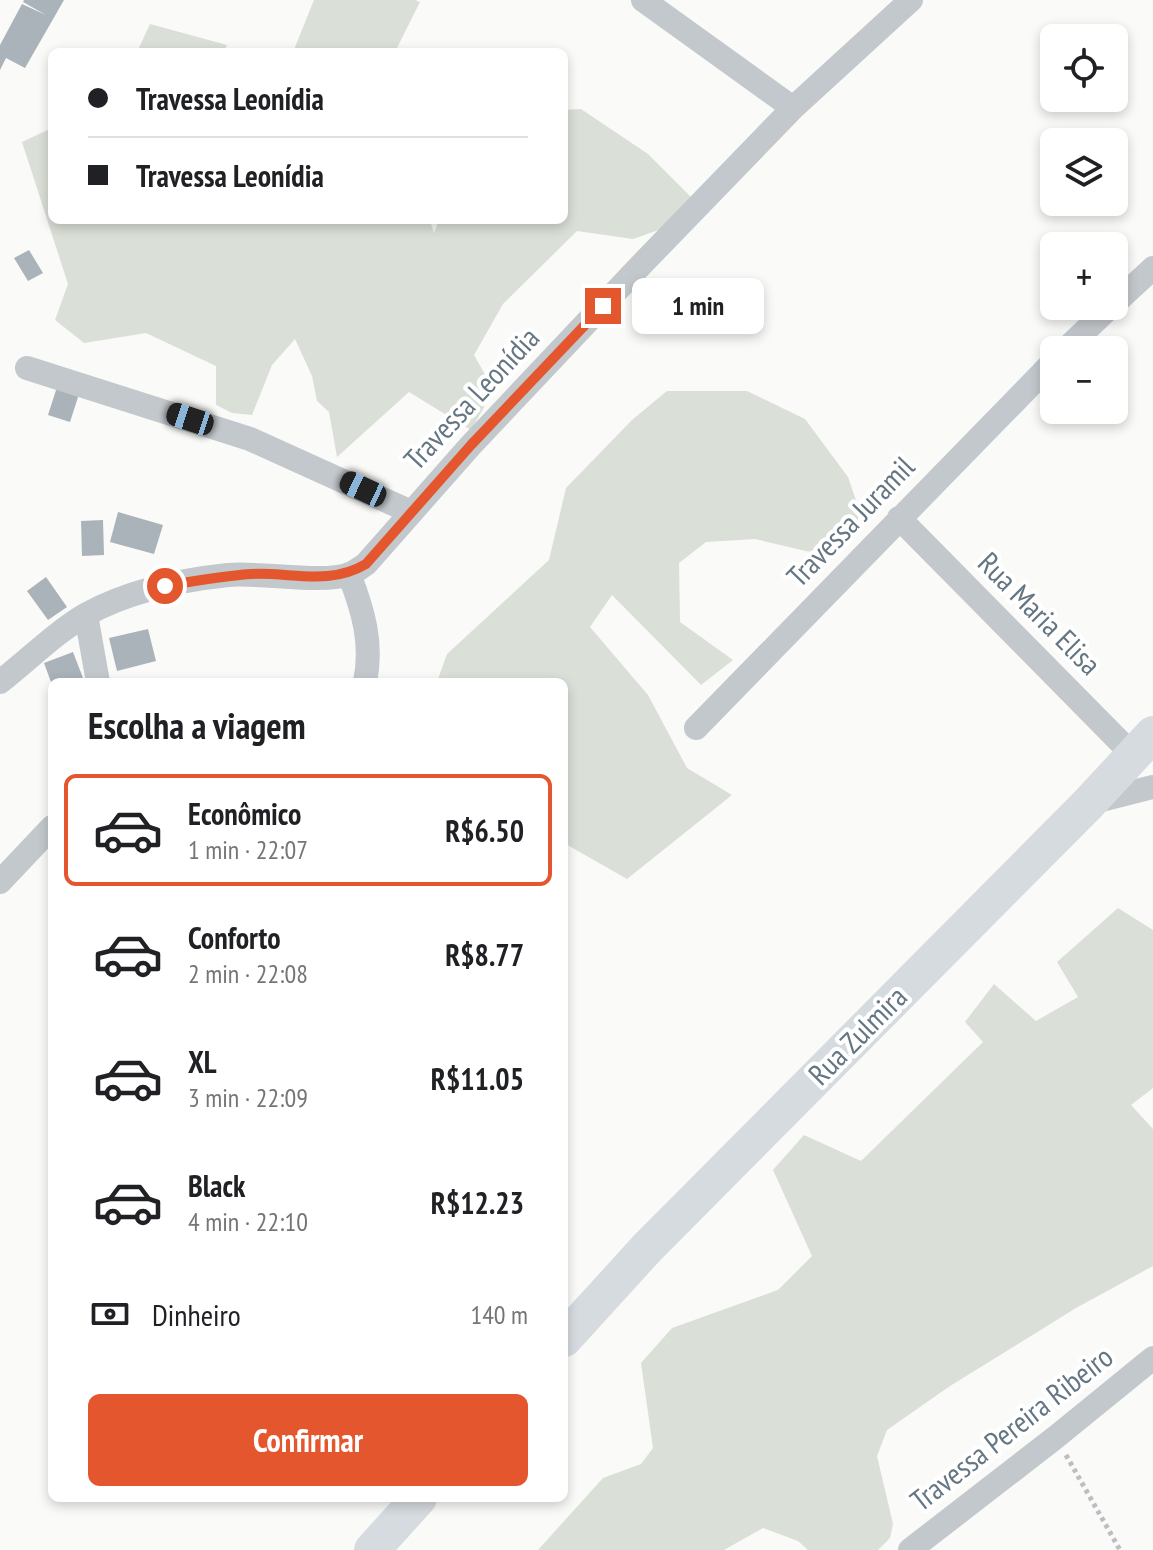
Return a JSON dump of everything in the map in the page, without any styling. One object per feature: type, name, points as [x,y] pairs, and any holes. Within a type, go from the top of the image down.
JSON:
[{"type":"street","points":[[643,0],[793,108]]},
{"type":"street","name":"Travessa Leonídia","points":[[349,574],[366,564],[471,445],[793,108],[911,0]]},
{"type":"street","points":[[1128,291],[1153,268]]},
{"type":"street","points":[[1080,336],[1097,320]]},
{"type":"street","points":[[27,368],[250,439],[411,512]]},
{"type":"street","name":"Travessa Juramil","points":[[696,728],[1040,375]]},
{"type":"street","name":"Rua Maria Elisa","points":[[899,518],[1143,745]]},
{"type":"street","points":[[0,682],[86,615],[118,600],[165,586],[228,575],[267,574],[307,578],[349,574],[362,607],[369,640],[365,678]]},
{"type":"street","points":[[86,615],[97,678]]},
{"type":"street","name":"Rua Zulmira","points":[[568,1335],[647,1248],[1143,745]]},
{"type":"street","points":[[1089,803],[1153,787]]},
{"type":"street","points":[[0,882],[48,831]]},
{"type":"street","name":"Travessa Pereira Ribeiro","points":[[910,1550],[1153,1358]]},
{"type":"street","points":[[372,1550],[415,1502]]},
{"type":"path","points":[[1056,1437],[1120,1550]]},
{"type":"shaded area","points":[[314,0],[420,2],[397,48],[295,48]]},
{"type":"shaded area","points":[[150,24],[227,45],[226,48],[139,48]]},
{"type":"shaded area","points":[[581,109],[648,154],[691,197],[670,226],[633,239],[577,231],[503,304],[474,355],[494,390],[471,430],[409,392],[337,457],[329,412],[317,401],[312,376],[295,339],[272,365],[252,415],[232,413],[216,405],[216,366],[146,333],[84,343],[55,320],[68,284],[49,224],[431,224],[434,233],[437,224],[568,224],[568,110]]},
{"type":"shaded area","points":[[48,130],[48,222],[22,142]]},
{"type":"shaded area","points":[[667,391],[747,391],[805,419],[848,477],[859,509],[857,528],[823,555],[755,539],[706,542],[679,563],[680,622],[733,660],[701,685],[612,595],[590,627],[648,695],[687,768],[732,795],[627,879],[568,845],[568,678],[438,678],[447,654],[549,560],[566,488],[632,420]]},
{"type":"shaded area","points":[[1118,908],[1153,930],[1153,1088],[1131,1105],[1153,1129],[1153,1266],[1076,1308],[950,1386],[887,1430],[877,1456],[893,1524],[890,1538],[878,1550],[808,1550],[798,1541],[763,1528],[724,1550],[538,1550],[603,1478],[641,1464],[653,1448],[641,1363],[672,1328],[778,1290],[812,1256],[773,1170],[804,1135],[861,1161],[983,1042],[965,1022],[994,984],[1036,1021],[1078,997],[1057,962]]},
{"type":"building","points":[[24,0],[64,0],[25,68],[6,58],[0,70],[0,45],[22,4],[46,15]]},
{"type":"building","points":[[29,250],[43,273],[28,281],[14,258]]},
{"type":"building","points":[[57,387],[79,394],[70,422],[48,415]]},
{"type":"building","points":[[118,512],[163,525],[154,554],[110,542]]},
{"type":"building","points":[[103,520],[104,555],[82,556],[81,521]]},
{"type":"building","points":[[46,577],[67,607],[48,620],[27,591]]},
{"type":"building","points":[[148,629],[156,661],[117,671],[109,638]]},
{"type":"building","points":[[73,652],[83,678],[50,678],[44,663]]},
{"type":"route","points":[[165,586],[228,575],[267,574],[307,578],[349,574],[366,564],[471,445],[603,306]]}]
